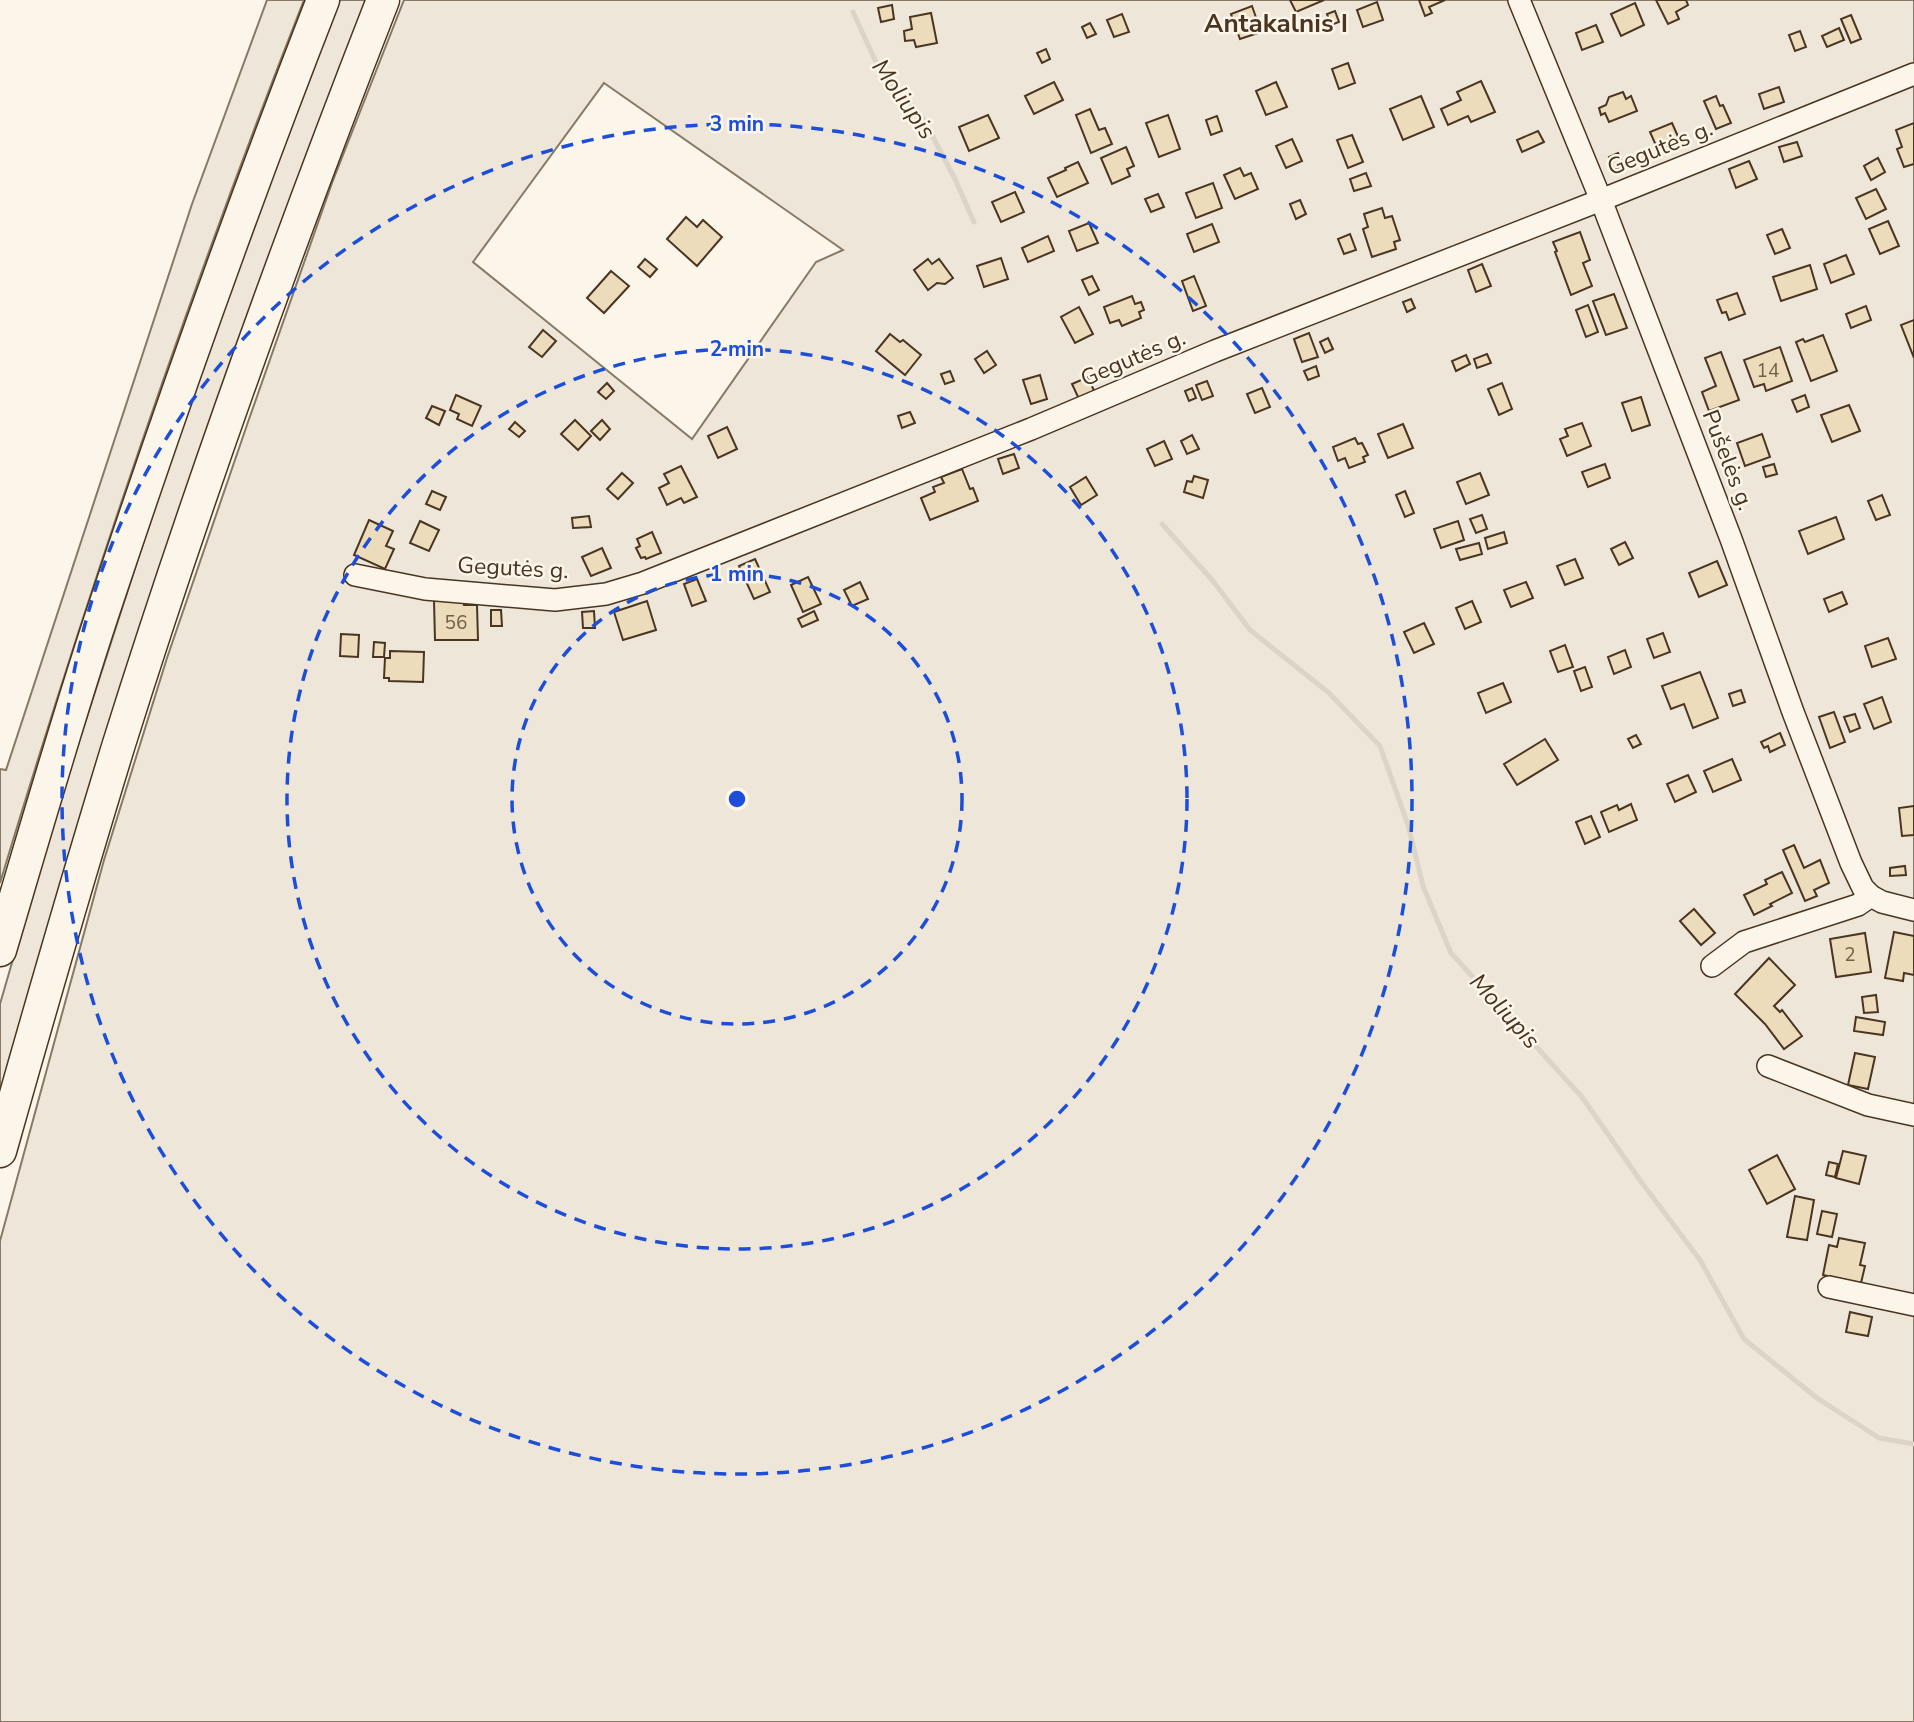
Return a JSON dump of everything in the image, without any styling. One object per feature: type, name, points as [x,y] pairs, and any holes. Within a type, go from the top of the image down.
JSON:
[{"type":"highway","points":[[0,950],[107,598],[233,240],[323,0]]},
{"type":"highway","points":[[0,1151],[111,773],[168,595],[279,273],[383,0]]},
{"type":"street","name":"Pušelės g.","points":[[1519,0],[1601,200],[1731,538],[1793,712],[1851,863],[1863,888],[1871,896]]},
{"type":"street","name":"Gegutės g.","points":[[355,575],[425,589],[555,600],[606,594],[643,583],[1005,440],[1214,351],[1914,74]]},
{"type":"street","points":[[1712,966],[1744,943],[1858,905],[1871,896],[1882,902],[1914,910]]},
{"type":"street","points":[[1768,1066],[1868,1105],[1914,1115]]},
{"type":"street","points":[[1829,1287],[1914,1305]]},
{"type":"shaded area","points":[[267,0],[304,0],[221,218],[143,438],[69,660],[0,883],[0,769],[6,770],[192,204]]},
{"type":"shaded area","points":[[340,0],[371,0],[0,1107],[0,1004],[51,828],[194,392]]},
{"type":"shaded area","points":[[404,0],[1914,0],[1914,1722],[0,1722],[0,1241],[104,860],[167,658],[332,183]],"holes":[[[604,83],[843,250],[816,262],[692,439],[473,262]]]},
{"type":"building","points":[[1290,0],[1324,0],[1296,12]]},
{"type":"building","points":[[1419,0],[1445,0],[1429,7],[1432,13],[1425,16]]},
{"type":"building","points":[[1656,0],[1686,0],[1688,5],[1676,12],[1679,19],[1668,24]]},
{"type":"building","points":[[1377,2],[1383,20],[1363,27],[1357,10]]},
{"type":"building","points":[[1635,3],[1644,25],[1621,36],[1611,14]]},
{"type":"building","points":[[892,5],[894,19],[881,22],[878,8]]},
{"type":"building","points":[[1252,6],[1261,32],[1240,39],[1231,14]]},
{"type":"building","points":[[1335,11],[1339,22],[1331,25],[1327,14]]},
{"type":"building","points":[[931,13],[937,43],[916,47],[914,40],[905,41],[904,31],[912,29],[910,17]]},
{"type":"building","points":[[1122,14],[1129,32],[1114,37],[1107,20]]},
{"type":"building","points":[[1851,15],[1861,39],[1851,43],[1841,19]]},
{"type":"building","points":[[1090,23],[1096,34],[1087,38],[1082,27]]},
{"type":"building","points":[[1596,25],[1603,42],[1582,50],[1576,33]]},
{"type":"building","points":[[1839,28],[1844,40],[1827,47],[1822,36]]},
{"type":"building","points":[[1800,31],[1806,47],[1795,51],[1789,35]]},
{"type":"building","points":[[1046,49],[1050,59],[1042,63],[1037,53]]},
{"type":"building","points":[[1348,63],[1355,83],[1339,89],[1332,69]]},
{"type":"building","points":[[1481,81],[1495,112],[1471,122],[1468,116],[1448,125],[1441,109],[1461,100],[1457,92]]},
{"type":"building","points":[[1054,82],[1063,100],[1034,114],[1025,96]]},
{"type":"building","points":[[1276,82],[1287,107],[1266,115],[1256,91]]},
{"type":"building","points":[[1779,87],[1784,102],[1764,109],[1759,94]]},
{"type":"building","points":[[1623,92],[1626,99],[1631,96],[1637,111],[1609,122],[1605,113],[1601,115],[1599,108],[1606,105],[1609,97]]},
{"type":"building","points":[[1421,96],[1434,127],[1403,140],[1390,109]]},
{"type":"building","points":[[1716,96],[1731,123],[1716,129],[1704,101]]},
{"type":"building","points":[[1090,109],[1099,130],[1105,128],[1112,144],[1091,153],[1076,115]]},
{"type":"building","points":[[988,115],[999,138],[969,151],[959,127]]},
{"type":"building","points":[[1168,115],[1180,149],[1159,157],[1146,123]]},
{"type":"building","points":[[1217,116],[1222,131],[1211,135],[1206,120]]},
{"type":"building","points":[[1672,123],[1680,141],[1658,150],[1650,132]]},
{"type":"building","points":[[1914,123],[1914,164],[1904,167],[1897,149],[1902,147],[1896,130]]},
{"type":"building","points":[[1538,131],[1544,142],[1522,152],[1517,140]]},
{"type":"building","points":[[1352,135],[1363,162],[1348,168],[1337,140]]},
{"type":"building","points":[[1292,139],[1302,161],[1286,168],[1276,146]]},
{"type":"building","points":[[1797,142],[1802,156],[1784,162],[1779,147]]},
{"type":"building","points":[[1126,147],[1134,166],[1127,169],[1130,176],[1112,184],[1101,158]]},
{"type":"building","points":[[1618,153],[1624,166],[1614,170],[1609,157]]},
{"type":"building","points":[[1878,158],[1885,172],[1871,180],[1864,166]]},
{"type":"building","points":[[1749,161],[1757,179],[1736,188],[1729,169]]},
{"type":"building","points":[[1078,162],[1088,183],[1057,197],[1048,178]]},
{"type":"building","points":[[1240,168],[1244,176],[1251,173],[1258,189],[1235,199],[1224,175]]},
{"type":"building","points":[[1366,173],[1371,186],[1354,191],[1350,179]]},
{"type":"building","points":[[1213,183],[1222,208],[1196,218],[1186,193]]},
{"type":"building","points":[[1876,189],[1886,209],[1866,219],[1856,198]]},
{"type":"building","points":[[1015,192],[1024,212],[1001,222],[992,202]]},
{"type":"building","points":[[1158,194],[1164,207],[1151,212],[1145,199]]},
{"type":"building","points":[[1300,200],[1306,214],[1296,219],[1290,204]]},
{"type":"building","points":[[1382,208],[1385,218],[1392,216],[1400,240],[1394,242],[1396,249],[1372,257],[1363,229],[1368,227],[1364,214]]},
{"type":"building","points":[[686,217],[697,227],[703,220],[722,237],[697,266],[667,239]]},
{"type":"building","points":[[1888,221],[1899,246],[1880,254],[1869,229]]},
{"type":"building","points":[[1089,223],[1098,243],[1077,251],[1069,231]]},
{"type":"building","points":[[1212,224],[1219,242],[1194,252],[1187,234]]},
{"type":"building","points":[[1782,229],[1790,248],[1775,254],[1767,235]]},
{"type":"building","points":[[1580,232],[1590,260],[1583,263],[1592,286],[1571,295],[1553,242]]},
{"type":"building","points":[[1350,234],[1356,250],[1344,254],[1338,239]]},
{"type":"building","points":[[1048,236],[1054,251],[1028,262],[1022,248]]},
{"type":"building","points":[[1846,255],[1854,274],[1831,283],[1824,264]]},
{"type":"building","points":[[1001,258],[1008,279],[984,287],[977,266]]},
{"type":"building","points":[[645,259],[657,269],[650,277],[638,267]]},
{"type":"building","points":[[928,259],[932,264],[939,259],[953,278],[945,284],[937,283],[928,290],[914,270]]},
{"type":"building","points":[[1482,264],[1491,286],[1476,292],[1468,270]]},
{"type":"building","points":[[1810,265],[1817,289],[1781,301],[1773,277]]},
{"type":"building","points":[[611,271],[629,286],[604,313],[587,298]]},
{"type":"building","points":[[1092,276],[1099,290],[1089,295],[1082,280]]},
{"type":"building","points":[[1194,276],[1206,306],[1193,311],[1182,281]]},
{"type":"building","points":[[1737,293],[1745,314],[1729,320],[1726,312],[1722,313],[1717,300]]},
{"type":"building","points":[[1614,294],[1627,328],[1606,335],[1593,301]]},
{"type":"building","points":[[1132,296],[1135,304],[1141,302],[1144,310],[1139,312],[1141,318],[1122,326],[1119,320],[1110,323],[1104,307]]},
{"type":"building","points":[[1411,299],[1415,308],[1407,312],[1403,302]]},
{"type":"building","points":[[1588,305],[1598,332],[1586,337],[1576,310]]},
{"type":"building","points":[[1866,306],[1871,320],[1851,328],[1846,314]]},
{"type":"building","points":[[1079,307],[1093,334],[1075,343],[1061,317]]},
{"type":"building","points":[[1914,320],[1914,358],[1901,325]]},
{"type":"building","points":[[543,330],[556,341],[542,357],[529,347]]},
{"type":"building","points":[[1309,333],[1318,357],[1302,362],[1294,339]]},
{"type":"building","points":[[890,334],[900,342],[903,340],[921,355],[905,375],[876,351]]},
{"type":"building","points":[[1823,335],[1837,371],[1811,381],[1796,342],[1803,339],[1805,342]]},
{"type":"building","points":[[1328,338],[1333,349],[1325,353],[1320,342]]},
{"type":"building","points":[[1780,347],[1792,381],[1766,391],[1764,384],[1754,387],[1744,360]]},
{"type":"building","points":[[987,351],[996,365],[984,373],[975,359]]},
{"type":"building","points":[[1721,352],[1739,400],[1709,411],[1702,392],[1716,386],[1705,358]]},
{"type":"building","points":[[1487,354],[1491,363],[1477,368],[1474,359]]},
{"type":"building","points":[[1466,355],[1470,364],[1456,371],[1452,361]]},
{"type":"building","points":[[1316,366],[1319,376],[1308,380],[1304,371]]},
{"type":"building","points":[[950,371],[954,381],[945,384],[941,374]]},
{"type":"building","points":[[1040,375],[1047,399],[1031,404],[1023,380]]},
{"type":"building","points":[[1088,377],[1095,393],[1079,399],[1072,384]]},
{"type":"building","points":[[1207,381],[1213,396],[1202,400],[1196,385]]},
{"type":"building","points":[[607,383],[614,391],[606,399],[598,392]]},
{"type":"building","points":[[1502,383],[1512,409],[1499,415],[1488,389]]},
{"type":"building","points":[[1192,388],[1196,398],[1189,401],[1185,391]]},
{"type":"building","points":[[1262,388],[1270,407],[1255,413],[1247,394]]},
{"type":"building","points":[[456,395],[481,406],[472,426],[457,419],[459,414],[450,410]]},
{"type":"building","points":[[1805,395],[1809,407],[1797,412],[1792,400]]},
{"type":"building","points":[[1641,397],[1650,425],[1632,431],[1622,403]]},
{"type":"building","points":[[1849,405],[1860,431],[1832,442],[1821,415]]},
{"type":"building","points":[[432,406],[445,411],[439,425],[426,418]]},
{"type":"building","points":[[910,412],[915,423],[902,428],[898,416]]},
{"type":"building","points":[[575,420],[591,436],[578,450],[561,434]]},
{"type":"building","points":[[602,420],[610,429],[600,440],[591,431]]},
{"type":"building","points":[[515,422],[525,431],[519,437],[509,429]]},
{"type":"building","points":[[1582,423],[1591,446],[1567,456],[1560,439],[1568,436],[1565,429]]},
{"type":"building","points":[[1403,424],[1413,448],[1388,458],[1378,434]]},
{"type":"building","points":[[727,427],[737,449],[718,458],[708,436]]},
{"type":"building","points":[[1762,434],[1770,457],[1745,466],[1737,443]]},
{"type":"building","points":[[1192,435],[1199,449],[1187,454],[1181,441]]},
{"type":"building","points":[[1355,438],[1358,444],[1362,443],[1368,455],[1363,457],[1365,462],[1349,468],[1345,458],[1338,461],[1333,447]]},
{"type":"building","points":[[1164,441],[1172,459],[1155,466],[1147,449]]},
{"type":"building","points":[[1014,454],[1019,468],[1003,474],[998,459]]},
{"type":"building","points":[[1605,464],[1610,478],[1588,487],[1582,472]]},
{"type":"building","points":[[1774,464],[1777,474],[1766,477],[1763,467]]},
{"type":"building","points":[[681,466],[697,497],[684,503],[681,498],[667,505],[659,488],[669,483],[664,474]]},
{"type":"building","points":[[962,469],[978,501],[930,520],[921,498],[935,492],[933,487],[944,483],[941,477]]},
{"type":"building","points":[[622,473],[633,483],[618,499],[607,489]]},
{"type":"building","points":[[1480,473],[1489,495],[1466,504],[1457,482]]},
{"type":"building","points":[[1194,476],[1208,480],[1203,498],[1184,492],[1187,481],[1192,482]]},
{"type":"building","points":[[1086,477],[1097,495],[1081,505],[1070,487]]},
{"type":"building","points":[[432,491],[446,497],[440,510],[426,504]]},
{"type":"building","points":[[1405,491],[1414,513],[1405,517],[1396,495]]},
{"type":"building","points":[[1882,495],[1890,515],[1876,520],[1868,501]]},
{"type":"building","points":[[1482,515],[1487,529],[1476,533],[1470,519]]},
{"type":"building","points":[[589,516],[591,527],[573,528],[572,518]]},
{"type":"building","points":[[1836,517],[1844,539],[1808,554],[1799,531]]},
{"type":"building","points":[[369,520],[393,531],[386,546],[394,549],[385,569],[354,555]]},
{"type":"building","points":[[420,521],[439,530],[429,551],[410,543]]},
{"type":"building","points":[[1458,521],[1464,540],[1441,548],[1434,529]]},
{"type":"building","points":[[652,532],[661,553],[646,559],[641,558],[636,548],[640,546],[637,539]]},
{"type":"building","points":[[1504,532],[1507,543],[1488,549],[1485,538]]},
{"type":"building","points":[[1625,542],[1633,558],[1619,565],[1611,549]]},
{"type":"building","points":[[1479,543],[1482,554],[1460,560],[1456,549]]},
{"type":"building","points":[[602,548],[611,568],[591,576],[582,557]]},
{"type":"building","points":[[755,559],[770,592],[754,599],[739,566]]},
{"type":"building","points":[[1575,559],[1583,578],[1565,585],[1557,566]]},
{"type":"building","points":[[1717,561],[1727,585],[1699,597],[1689,573]]},
{"type":"building","points":[[808,577],[821,604],[803,612],[791,585]]},
{"type":"building","points":[[697,579],[706,601],[692,606],[684,584]]},
{"type":"building","points":[[860,582],[868,599],[852,606],[844,590]]},
{"type":"building","points":[[1526,582],[1533,598],[1511,607],[1504,590]]},
{"type":"building","points":[[1842,592],[1847,604],[1829,612],[1824,599]]},
{"type":"building","points":[[434,601],[463,601],[464,605],[477,605],[478,640],[435,640]]},
{"type":"building","points":[[647,601],[656,630],[623,640],[614,612]]},
{"type":"building","points":[[1472,601],[1481,622],[1465,629],[1456,608]]},
{"type":"building","points":[[491,610],[501,610],[502,626],[491,626]]},
{"type":"building","points":[[594,611],[595,628],[583,628],[582,612]]},
{"type":"building","points":[[814,611],[818,620],[802,627],[798,619]]},
{"type":"building","points":[[1424,623],[1434,644],[1414,653],[1404,632]]},
{"type":"building","points":[[1663,633],[1670,652],[1654,658],[1647,639]]},
{"type":"building","points":[[341,634],[359,635],[358,657],[340,656]]},
{"type":"building","points":[[1888,638],[1896,659],[1872,667],[1865,646]]},
{"type":"building","points":[[374,642],[385,643],[384,657],[373,657]]},
{"type":"building","points":[[1565,645],[1573,667],[1558,672],[1550,651]]},
{"type":"building","points":[[1625,650],[1631,667],[1614,674],[1608,657]]},
{"type":"building","points":[[390,651],[424,652],[423,682],[389,681],[389,678],[384,678],[385,658],[390,658]]},
{"type":"building","points":[[1585,667],[1592,687],[1581,691],[1574,671]]},
{"type":"building","points":[[1700,672],[1718,718],[1693,728],[1684,704],[1671,709],[1662,686]]},
{"type":"building","points":[[1503,683],[1511,702],[1486,713],[1478,693]]},
{"type":"building","points":[[1741,690],[1745,702],[1733,706],[1729,694]]},
{"type":"building","points":[[1882,697],[1891,722],[1874,729],[1864,704]]},
{"type":"building","points":[[1834,712],[1845,742],[1830,748],[1819,717]]},
{"type":"building","points":[[1855,714],[1860,728],[1850,732],[1844,717]]},
{"type":"building","points":[[1780,733],[1785,745],[1770,752],[1768,746],[1764,748],[1761,742]]},
{"type":"building","points":[[1636,735],[1641,744],[1633,748],[1628,739]]},
{"type":"building","points":[[1545,739],[1558,760],[1517,785],[1504,764]]},
{"type":"building","points":[[1732,759],[1741,780],[1713,792],[1704,771]]},
{"type":"building","points":[[1688,775],[1696,792],[1675,802],[1667,784]]},
{"type":"building","points":[[1631,804],[1637,820],[1609,832],[1601,812],[1617,805],[1619,810]]},
{"type":"building","points":[[1914,806],[1914,835],[1902,836],[1899,808]]},
{"type":"building","points":[[1591,816],[1600,837],[1585,844],[1576,822]]},
{"type":"building","points":[[1794,845],[1804,868],[1820,860],[1829,883],[1814,890],[1817,896],[1805,901],[1783,850]]},
{"type":"building","points":[[1905,866],[1906,875],[1890,876],[1890,868]]},
{"type":"building","points":[[1782,872],[1792,893],[1754,915],[1744,895],[1767,884],[1765,880]]},
{"type":"building","points":[[1694,909],[1715,933],[1701,945],[1680,921]]},
{"type":"building","points":[[1894,932],[1914,936],[1914,975],[1904,973],[1903,981],[1885,978]]},
{"type":"building","points":[[1865,933],[1871,972],[1836,977],[1830,939]]},
{"type":"building","points":[[1769,958],[1795,985],[1774,1006],[1780,1012],[1782,1010],[1802,1036],[1784,1049],[1765,1024],[1735,994]]},
{"type":"building","points":[[1876,995],[1878,1012],[1864,1013],[1862,997]]},
{"type":"building","points":[[1856,1017],[1885,1022],[1883,1035],[1854,1031]]},
{"type":"building","points":[[1855,1053],[1875,1057],[1868,1089],[1848,1085]]},
{"type":"building","points":[[1843,1151],[1866,1156],[1859,1184],[1836,1178]]},
{"type":"building","points":[[1777,1155],[1795,1189],[1767,1204],[1749,1170]]},
{"type":"building","points":[[1829,1162],[1838,1164],[1835,1177],[1826,1175]]},
{"type":"building","points":[[1795,1196],[1814,1200],[1807,1240],[1787,1237]]},
{"type":"building","points":[[1822,1211],[1837,1214],[1832,1237],[1817,1234]]},
{"type":"building","points":[[1839,1238],[1865,1243],[1860,1265],[1865,1266],[1861,1283],[1823,1275],[1829,1245],[1837,1247]]},
{"type":"building","points":[[1850,1312],[1872,1317],[1868,1336],[1846,1332]]},
{"type":"waterway","name":"Moliupis","points":[[853,12],[880,71],[924,120],[974,222]]},
{"type":"waterway","name":"Moliupis","points":[[1162,524],[1213,581],[1250,630],[1329,693],[1380,746],[1408,825],[1423,886],[1451,953],[1582,1097],[1700,1260],[1744,1339],[1817,1398],[1879,1438],[1914,1444]]},
{"type":"district","name":"Antakalnis I","points":[[1276,23]]}]
